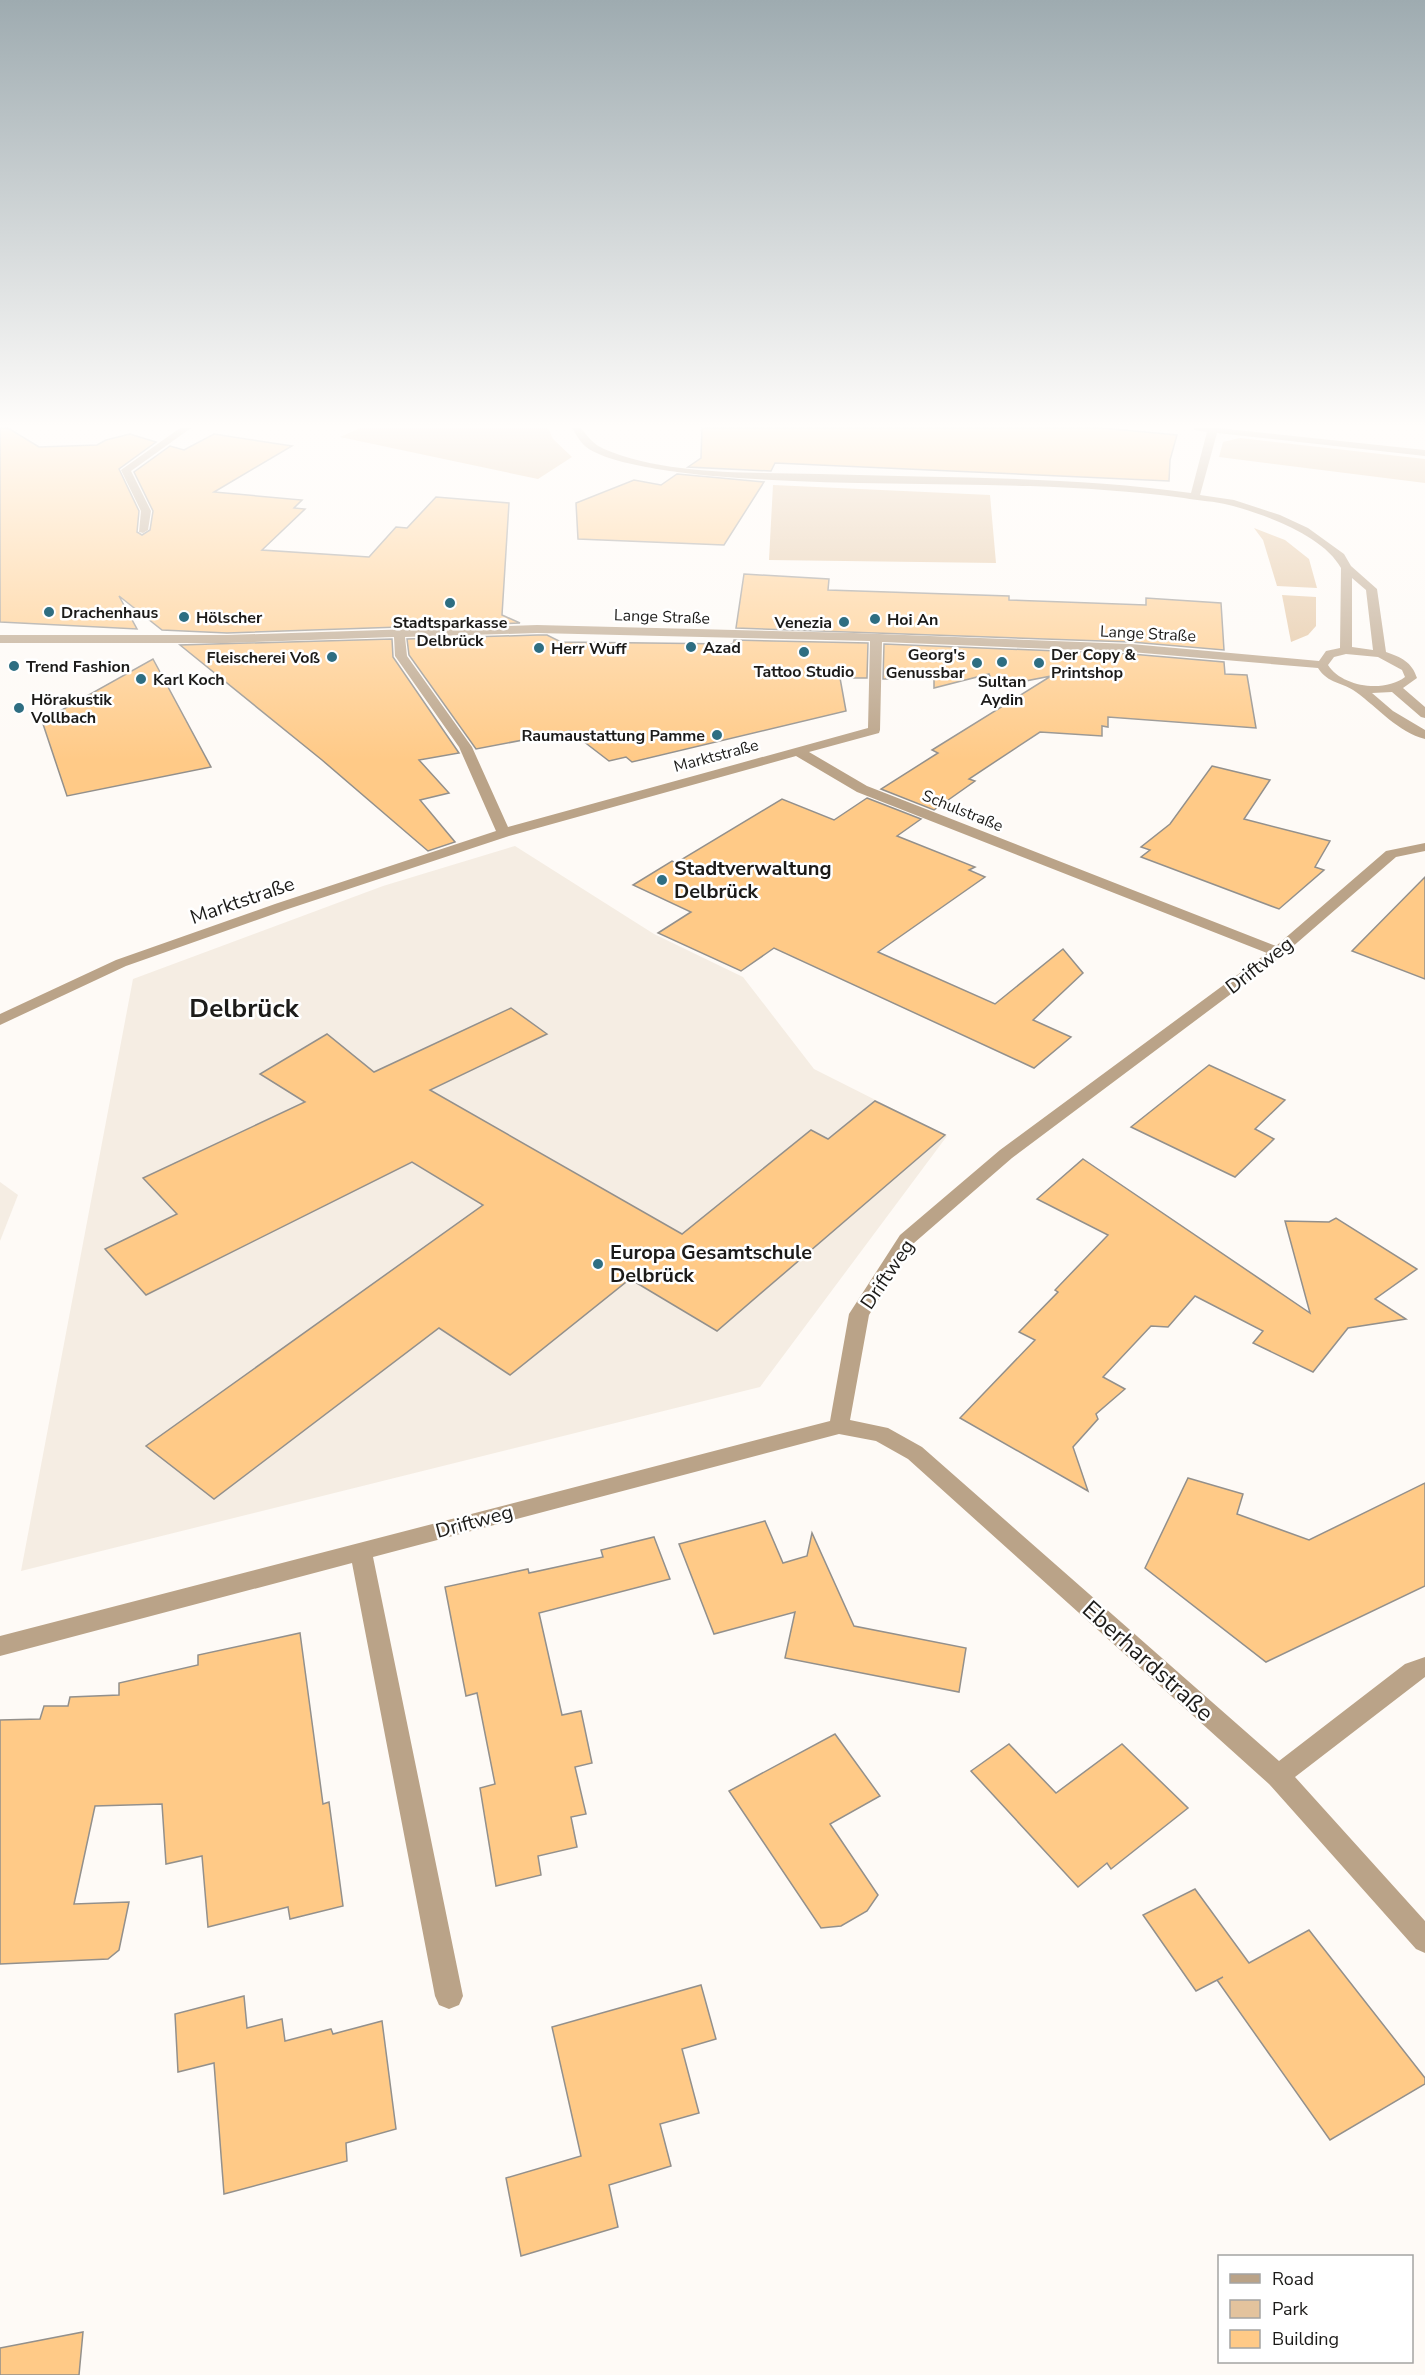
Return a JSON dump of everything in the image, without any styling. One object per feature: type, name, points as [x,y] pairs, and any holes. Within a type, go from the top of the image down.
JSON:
[{"type":"street","points":[[1316,539],[1340,556],[1347,568],[1371,589],[1380,654]]},
{"type":"street","points":[[1346,650],[1344,597],[1347,568]]},
{"type":"street","name":"Lange Straße","points":[[0,639],[227,639],[537,629],[876,638],[1131,648],[1322,665]]},
{"type":"street","points":[[399,633],[401,656],[465,747],[504,833]]},
{"type":"street","points":[[799,752],[874,730],[876,638]]},
{"type":"street","points":[[1411,674],[1408,682],[1395,688],[1359,688],[1337,681],[1329,676],[1322,665],[1330,654],[1346,650],[1380,654],[1402,663],[1411,674],[1425,675]]},
{"type":"street","points":[[1359,688],[1389,714],[1425,735]]},
{"type":"street","points":[[1395,688],[1425,714]]},
{"type":"street","name":"Marktstraße","points":[[0,1020],[121,963],[291,903],[504,833],[799,752]]},
{"type":"street","name":"Schulstraße","points":[[799,752],[862,789],[1278,952]]},
{"type":"street","name":"Driftweg","points":[[0,1646],[839,1426],[859,1314],[907,1239],[1006,1154],[1278,952],[1391,854],[1425,847]]},
{"type":"street","name":"Eberhardstraße","points":[[839,1426],[881,1434],[915,1453],[1278,1776],[1425,1940]]},
{"type":"street","points":[[361,1551],[449,1996]]},
{"type":"street","points":[[1278,1776],[1413,1671],[1425,1667]]},
{"type":"shaded area","points":[[515,846],[654,934],[743,977],[814,1069],[947,1136],[760,1387],[21,1571],[133,979],[383,886]]},
{"type":"shaded area","points":[[0,1182],[18,1195],[0,1241]]},
{"type":"green space","points":[[770,539],[994,539],[996,563],[769,560]]},
{"type":"green space","points":[[1263,540],[1285,540],[1309,559],[1317,588],[1277,586]]},
{"type":"green space","points":[[1282,595],[1316,597],[1316,626],[1308,635],[1291,642]]},
{"type":"building","points":[[0,539],[274,539],[262,550],[369,557],[385,539],[507,539],[502,615],[520,623],[227,633],[162,630],[119,596],[137,629],[0,622]]},
{"type":"building","points":[[578,539],[728,539],[724,545]]},
{"type":"building","points":[[744,574],[829,579],[828,590],[1009,596],[1009,600],[1146,605],[1146,598],[1221,603],[1224,650],[1131,642],[736,628]]},
{"type":"building","points":[[547,635],[561,642],[733,644],[734,640],[868,643],[867,678],[840,678],[846,711],[632,762],[626,757],[609,761],[570,731],[476,749],[409,655],[407,639]]},
{"type":"building","points":[[392,639],[393,657],[459,753],[419,760],[449,793],[420,800],[455,842],[428,851],[322,760],[180,645]]},
{"type":"building","points":[[884,644],[1131,654],[1224,662],[1225,674],[1247,675],[1256,728],[1108,717],[1108,727],[1102,726],[1102,736],[1040,732],[969,779],[975,781],[934,810],[881,789],[938,753],[932,750],[1051,676],[995,687],[989,674],[934,688],[934,679],[883,679]]},
{"type":"building","points":[[153,659],[211,767],[67,796],[42,721]]},
{"type":"building","points":[[1212,766],[1270,780],[1244,819],[1330,841],[1315,867],[1324,870],[1279,909],[1141,857],[1150,850],[1141,847],[1170,824]]},
{"type":"building","points":[[867,798],[921,819],[897,836],[975,867],[969,870],[985,877],[878,952],[995,1004],[1063,949],[1083,973],[1033,1020],[1071,1037],[1034,1068],[774,948],[741,971],[658,933],[691,912],[633,885],[672,861],[676,863],[782,799],[834,820]]},
{"type":"building","points":[[1425,877],[1425,979],[1352,951]]},
{"type":"building","name":"Europa Gesamtschule Delbrück","points":[[511,1008],[547,1034],[430,1090],[682,1234],[811,1130],[828,1139],[875,1101],[945,1135],[717,1331],[630,1279],[510,1375],[439,1328],[214,1499],[146,1446],[483,1205],[412,1162],[146,1295],[105,1249],[177,1214],[143,1178],[305,1102],[260,1074],[327,1034],[374,1072]]},
{"type":"building","points":[[1209,1065],[1285,1100],[1255,1129],[1274,1139],[1235,1177],[1131,1127]]},
{"type":"building","points":[[1083,1159],[1310,1313],[1285,1221],[1329,1222],[1336,1218],[1417,1269],[1375,1299],[1406,1319],[1348,1328],[1313,1372],[1253,1343],[1263,1331],[1195,1296],[1168,1327],[1151,1326],[1103,1377],[1125,1389],[1096,1414],[1098,1419],[1073,1447],[1088,1491],[960,1418],[1035,1340],[1019,1332],[1058,1292],[1055,1290],[1108,1235],[1037,1199]]},
{"type":"building","points":[[1188,1478],[1243,1494],[1237,1514],[1309,1540],[1425,1483],[1425,1586],[1266,1662],[1145,1568]]},
{"type":"building","points":[[765,1521],[783,1563],[807,1556],[812,1533],[854,1626],[966,1648],[959,1692],[785,1658],[795,1612],[714,1634],[679,1544]]},
{"type":"building","points":[[654,1537],[670,1579],[539,1613],[562,1715],[581,1711],[592,1763],[575,1767],[586,1814],[571,1817],[577,1847],[538,1856],[541,1875],[496,1886],[480,1788],[495,1784],[477,1693],[466,1696],[445,1587],[528,1569],[529,1573],[603,1557],[601,1550]]},
{"type":"building","points":[[300,1633],[323,1804],[329,1802],[343,1906],[290,1919],[288,1907],[208,1927],[202,1856],[166,1864],[162,1804],[95,1806],[74,1904],[129,1902],[119,1950],[108,1959],[0,1964],[0,1720],[40,1719],[44,1706],[68,1706],[70,1697],[119,1695],[119,1683],[198,1665],[198,1655]]},
{"type":"building","points":[[835,1734],[880,1796],[830,1824],[878,1895],[867,1911],[841,1926],[821,1928],[729,1791]]},
{"type":"building","points":[[1009,1744],[1056,1793],[1122,1744],[1188,1808],[1111,1869],[1107,1863],[1078,1887],[971,1771]]},
{"type":"building","points":[[1195,1889],[1249,1963],[1309,1930],[1425,2078],[1425,2084],[1330,2140],[1217,1980],[1196,1991],[1143,1915]]},
{"type":"building","points":[[701,1985],[716,2039],[682,2049],[699,2113],[660,2124],[671,2166],[609,2185],[618,2227],[521,2256],[506,2178],[581,2156],[552,2027]]},
{"type":"building","points":[[244,1996],[247,2028],[282,2019],[285,2041],[331,2029],[333,2034],[382,2021],[396,2129],[346,2143],[347,2161],[224,2194],[214,2063],[178,2072],[175,2014]]},
{"type":"building","points":[[83,2332],[79,2375],[0,2375],[0,2348]]},
{"type":"place","name":"Stadtsparkasse Delbrück","points":[[450,603]]},
{"type":"place","name":"Drachenhaus","points":[[49,612]]},
{"type":"place","name":"Hölscher","points":[[184,617]]},
{"type":"place","name":"Hoi An","points":[[875,619]]},
{"type":"place","name":"Venezia","points":[[844,622]]},
{"type":"place","name":"Azad","points":[[691,647]]},
{"type":"place","name":"Herr Wuff","points":[[539,648]]},
{"type":"place","name":"Tattoo Studio","points":[[804,652]]},
{"type":"place","name":"Fleischerei Voß","points":[[332,657]]},
{"type":"place","name":"Sultan Aydin","points":[[1002,662]]},
{"type":"place","name":"Georg's Genussbar","points":[[977,663]]},
{"type":"place","name":"Der Copy & Printshop","points":[[1039,663]]},
{"type":"place","name":"Trend Fashion","points":[[14,666]]},
{"type":"place","name":"Karl Koch","points":[[141,679]]},
{"type":"place","name":"Hörakustik Vollbach","points":[[19,708]]},
{"type":"place","name":"Raumaustattung Pamme","points":[[717,735]]},
{"type":"place","name":"Stadtverwaltung Delbrück","points":[[662,880]]},
{"type":"place","name":"Europa Gesamtschule Delbrück","points":[[598,1264]]},
{"type":"district","name":"Delbrück","points":[[244,1008]]}]
